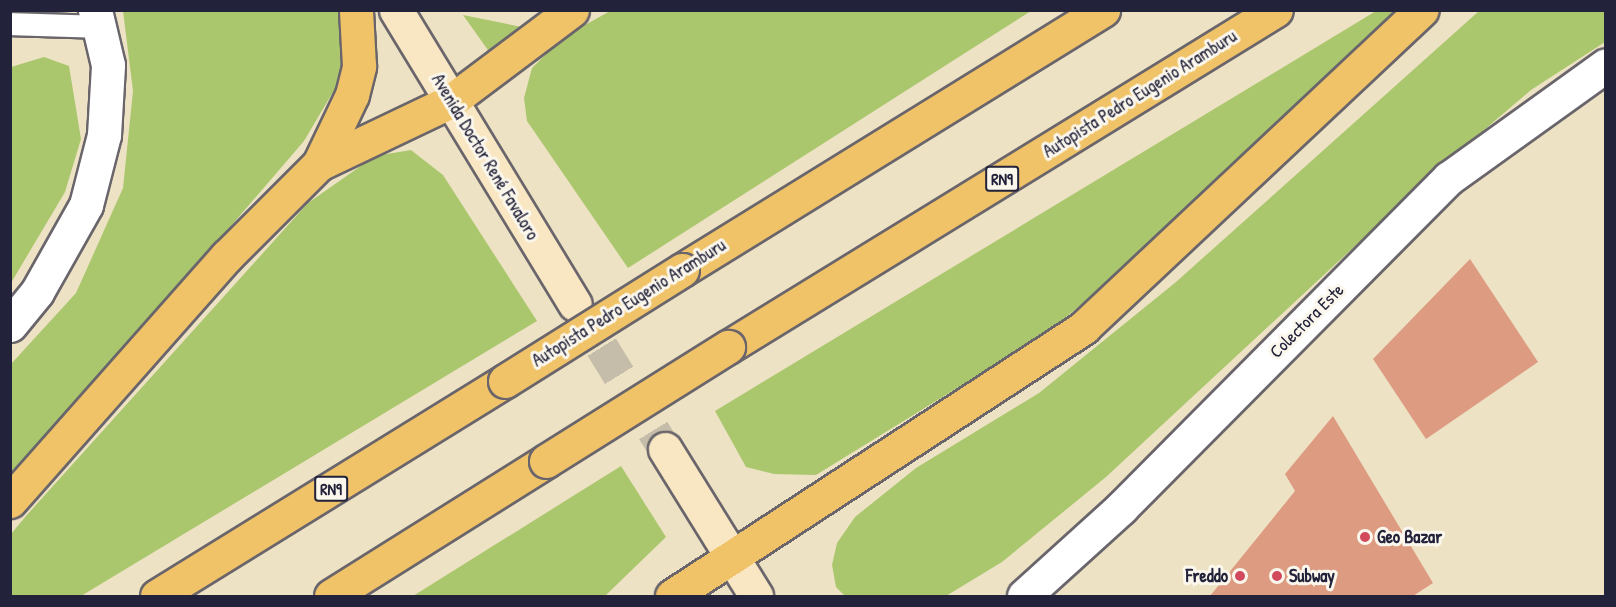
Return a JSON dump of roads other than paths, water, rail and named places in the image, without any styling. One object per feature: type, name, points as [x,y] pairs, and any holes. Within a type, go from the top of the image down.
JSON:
[{"type":"highway","points":[[320,164],[352,94],[359,66],[356,10]]},
{"type":"highway","points":[[10,501],[227,256],[320,164],[451,101],[572,10]]},
{"type":"highway","name":"Autopista Pedro Eugenio Aramburu","points":[[157,597],[1103,10]]},
{"type":"highway","name":"Autopista Pedro Eugenio Aramburu","points":[[331,597],[728,347],[1276,10]]},
{"type":"highway","points":[[672,597],[1083,327],[1422,10]]},
{"type":"main road","name":"Avenida Doctor René Favaloro","points":[[396,10],[575,304]]},
{"type":"main road","points":[[665,449],[756,597]]},
{"type":"street","points":[[10,325],[37,292],[86,205],[104,135],[108,65],[98,19]]},
{"type":"street","name":"Colectora Este","points":[[1024,597],[1129,499],[1449,178],[1605,65]]},
{"type":"lane","points":[[10,24],[98,19]]},
{"type":"tunnel","points":[[576,305],[665,449]]},
{"type":"place","name":"Geo Bazar","points":[[1365,537]]},
{"type":"place","name":"Freddo","points":[[1240,576]]},
{"type":"place","name":"Subway","points":[[1277,576]]}]
